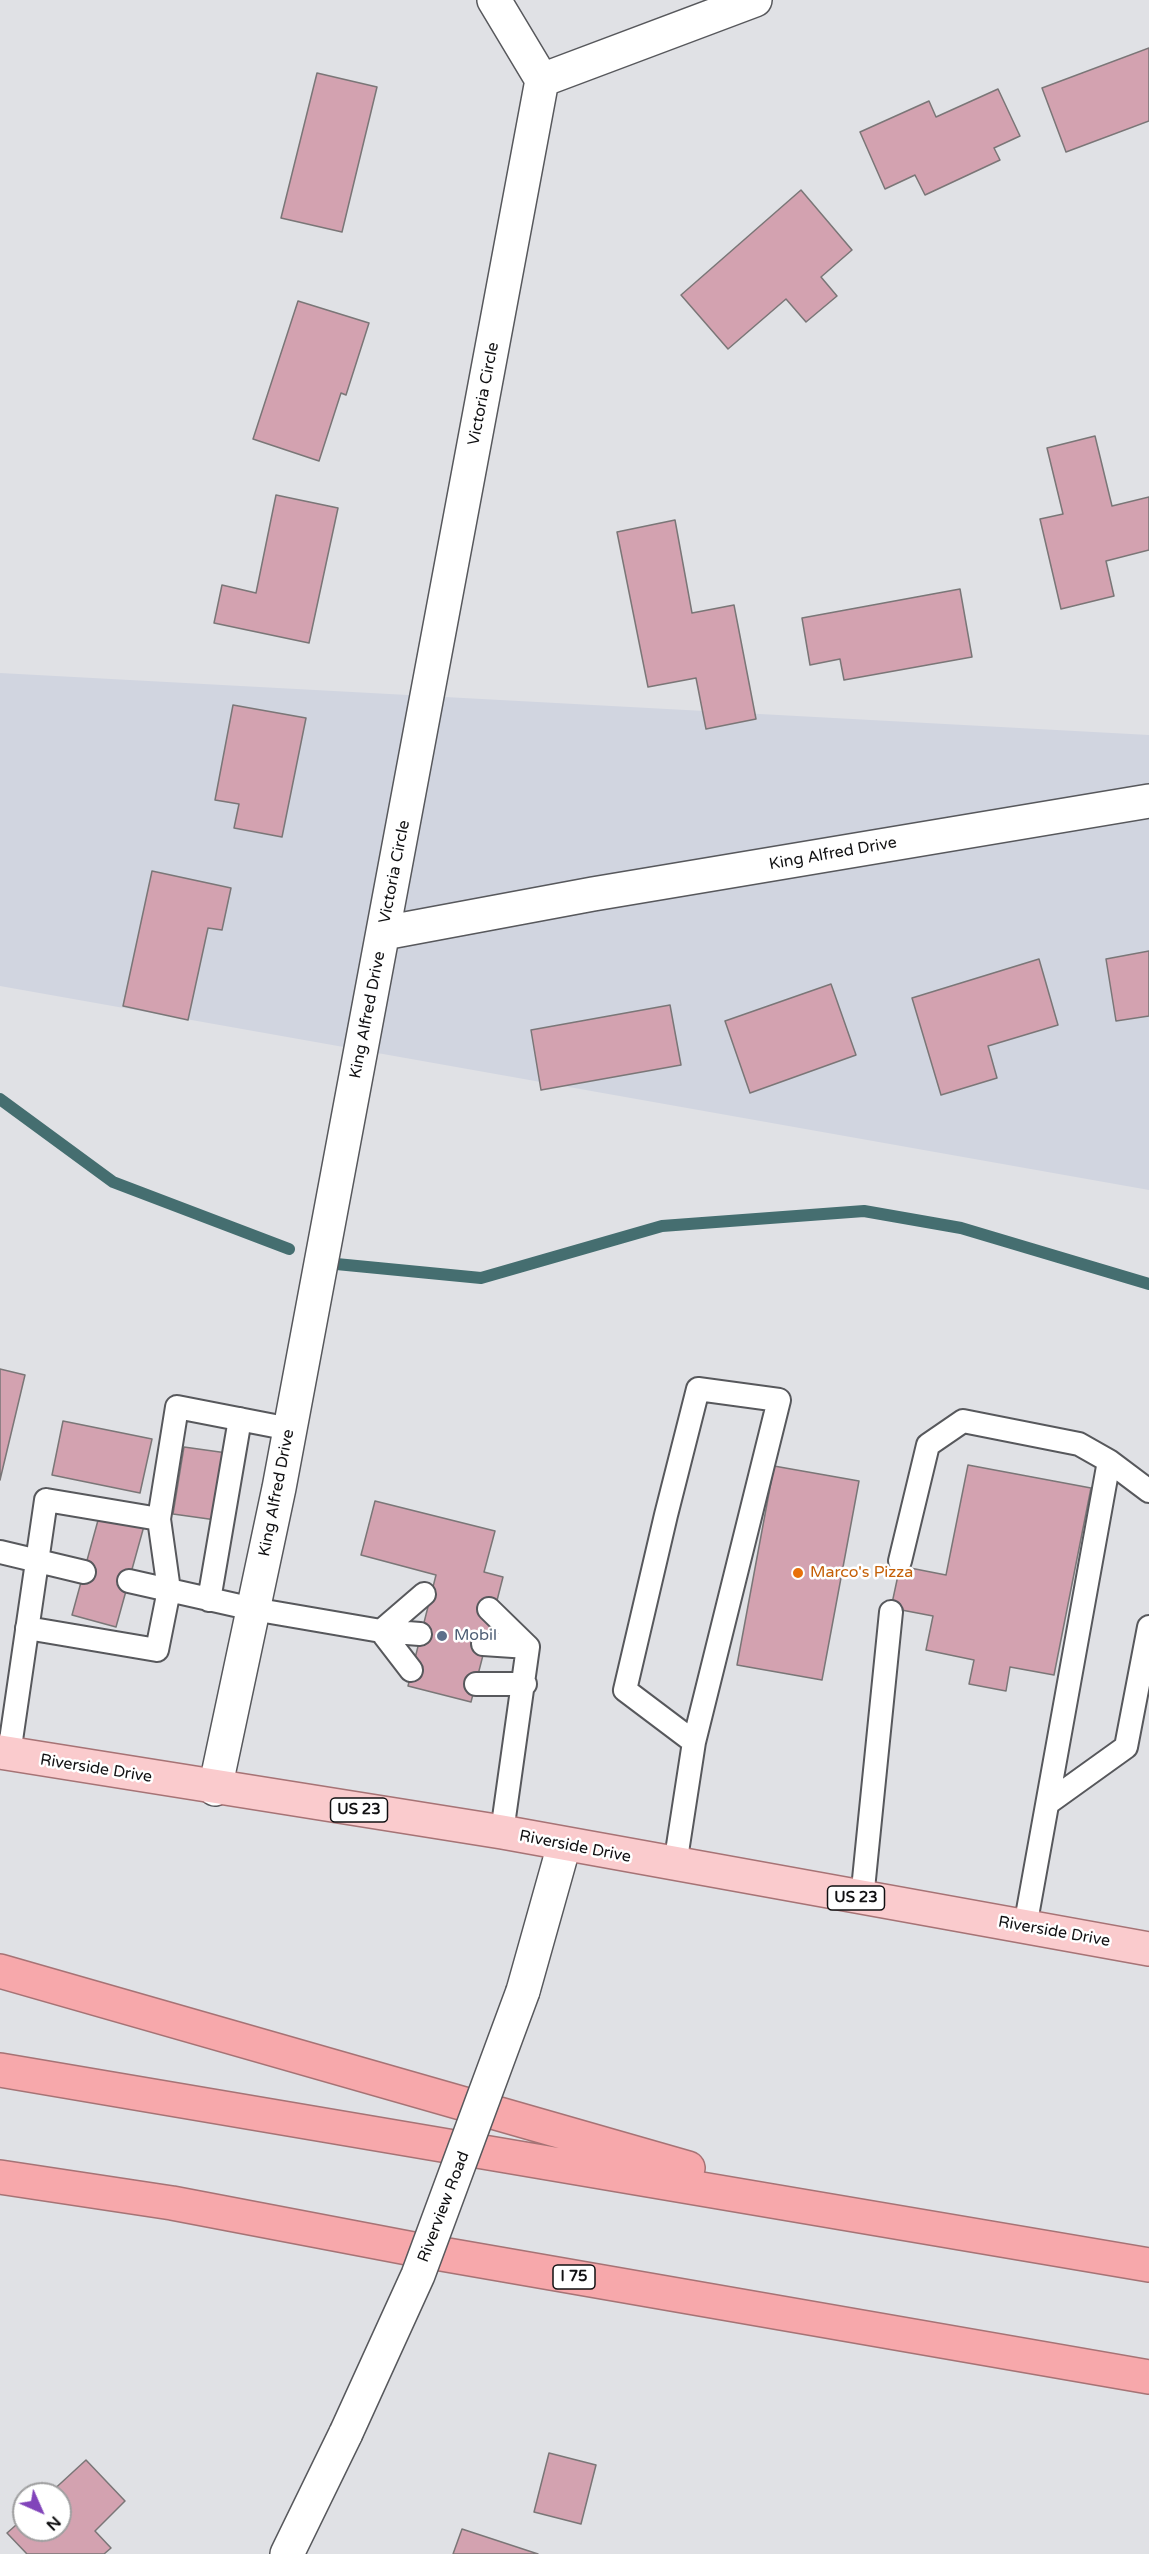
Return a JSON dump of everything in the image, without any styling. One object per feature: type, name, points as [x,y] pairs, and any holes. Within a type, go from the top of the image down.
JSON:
[{"type":"highway","points":[[0,1971],[843,2212]]},
{"type":"highway","points":[[0,2070],[1149,2265]]},
{"type":"highway","name":"I 75","points":[[0,2177],[172,2203],[424,2251],[1149,2377]]},
{"type":"main road","name":"Riverside Drive","points":[[4,1753],[502,1833],[1149,1949]]},
{"type":"street","points":[[494,0],[542,80],[755,0]]},
{"type":"street","name":"Victoria Circle","points":[[384,933],[542,80]]},
{"type":"street","name":"King Alfred Drive","points":[[215,1788],[290,1429],[384,933],[593,894],[1149,801]]},
{"type":"street","name":"Riverview Road","points":[[287,2554],[346,2433],[418,2275],[523,1990],[564,1845]]},
{"type":"lane","points":[[675,1865],[694,1742],[779,1400],[698,1389],[625,1690],[694,1742]]},
{"type":"lane","points":[[27,1628],[157,1650],[169,1590],[159,1519],[177,1407],[290,1429]]},
{"type":"lane","points":[[209,1599],[240,1419]]},
{"type":"lane","points":[[900,1561],[928,1445],[963,1421],[1079,1444],[1109,1461],[1149,1491]]},
{"type":"lane","points":[[1025,1927],[1109,1461]]},
{"type":"lane","points":[[4,1753],[27,1628],[46,1500],[159,1519]]},
{"type":"lane","points":[[0,1552],[84,1572]]},
{"type":"lane","points":[[129,1581],[253,1609],[381,1631],[420,1634]]},
{"type":"lane","points":[[381,1631],[424,1594]]},
{"type":"lane","points":[[489,1609],[528,1647]]},
{"type":"lane","points":[[862,1899],[891,1612]]},
{"type":"lane","points":[[1048,1803],[1126,1747],[1149,1627]]},
{"type":"lane","points":[[381,1631],[411,1670]]},
{"type":"lane","points":[[483,1644],[528,1647]]},
{"type":"lane","points":[[502,1833],[525,1684],[528,1647]]},
{"type":"lane","points":[[476,1684],[525,1684]]},
{"type":"shaded area","points":[[0,673],[1149,735],[1149,1190],[0,986]]},
{"type":"building","points":[[1149,48],[1149,121],[1066,152],[1042,88]]},
{"type":"building","points":[[317,73],[377,87],[342,232],[281,218]]},
{"type":"building","points":[[998,89],[1020,136],[994,148],[1000,160],[925,195],[915,175],[885,189],[860,132],[929,101],[936,117]]},
{"type":"building","points":[[801,190],[852,250],[821,277],[837,296],[806,322],[786,299],[728,349],[681,295]]},
{"type":"building","points":[[298,301],[369,323],[346,395],[341,393],[319,461],[253,439]]},
{"type":"building","points":[[1095,436],[1112,506],[1149,497],[1149,550],[1106,561],[1114,596],[1061,609],[1040,519],[1063,514],[1047,448]]},
{"type":"building","points":[[276,495],[338,508],[309,643],[214,623],[222,585],[256,593]]},
{"type":"building","points":[[675,520],[692,613],[734,605],[756,719],[706,729],[696,678],[648,687],[617,532]]},
{"type":"building","points":[[960,589],[972,657],[844,680],[840,659],[810,665],[802,618]]},
{"type":"building","points":[[233,705],[306,718],[282,837],[234,828],[239,804],[215,800]]},
{"type":"building","points":[[152,871],[231,888],[222,930],[208,928],[188,1020],[123,1006]]},
{"type":"building","points":[[1149,951],[1149,1016],[1116,1021],[1106,959]]},
{"type":"building","points":[[1039,959],[1058,1025],[988,1046],[997,1078],[941,1095],[912,998]]},
{"type":"building","points":[[831,984],[856,1055],[750,1093],[725,1021]]},
{"type":"building","points":[[670,1005],[681,1065],[541,1090],[531,1030]]},
{"type":"building","points":[[0,1369],[25,1375],[0,1480]]},
{"type":"building","points":[[63,1421],[152,1439],[140,1493],[52,1475]]},
{"type":"building","points":[[184,1447],[227,1453],[216,1520],[173,1514]]},
{"type":"building","points":[[968,1465],[1091,1488],[1054,1675],[1010,1667],[1006,1691],[969,1684],[974,1660],[926,1650],[933,1616],[891,1608],[900,1566],[946,1575]]},
{"type":"building","name":"Marco's Pizza","points":[[774,1466],[859,1481],[822,1680],[737,1665]]},
{"type":"building","points":[[375,1501],[495,1531],[484,1572],[503,1577],[471,1702],[408,1686],[436,1575],[361,1555]]},
{"type":"building","points":[[100,1513],[144,1526],[116,1627],[72,1615]]},
{"type":"building","points":[[549,2453],[596,2465],[581,2524],[534,2512]]},
{"type":"building","points":[[86,2460],[125,2501],[95,2531],[111,2548],[104,2554],[27,2554],[16,2542],[72,2542],[72,2482],[62,2482]]},
{"type":"building","points":[[12,2529],[12,2538],[7,2533]]},
{"type":"building","points":[[462,2529],[538,2554],[453,2554]]},
{"type":"waterway","points":[[0,1099],[113,1182],[289,1249]]},
{"type":"waterway","points":[[326,1263],[481,1278],[662,1226],[864,1211],[961,1228],[1149,1284]]},
{"type":"place","name":"Marco's Pizza","points":[[798,1573]]},
{"type":"place","name":"Mobil","points":[[442,1636]]}]
